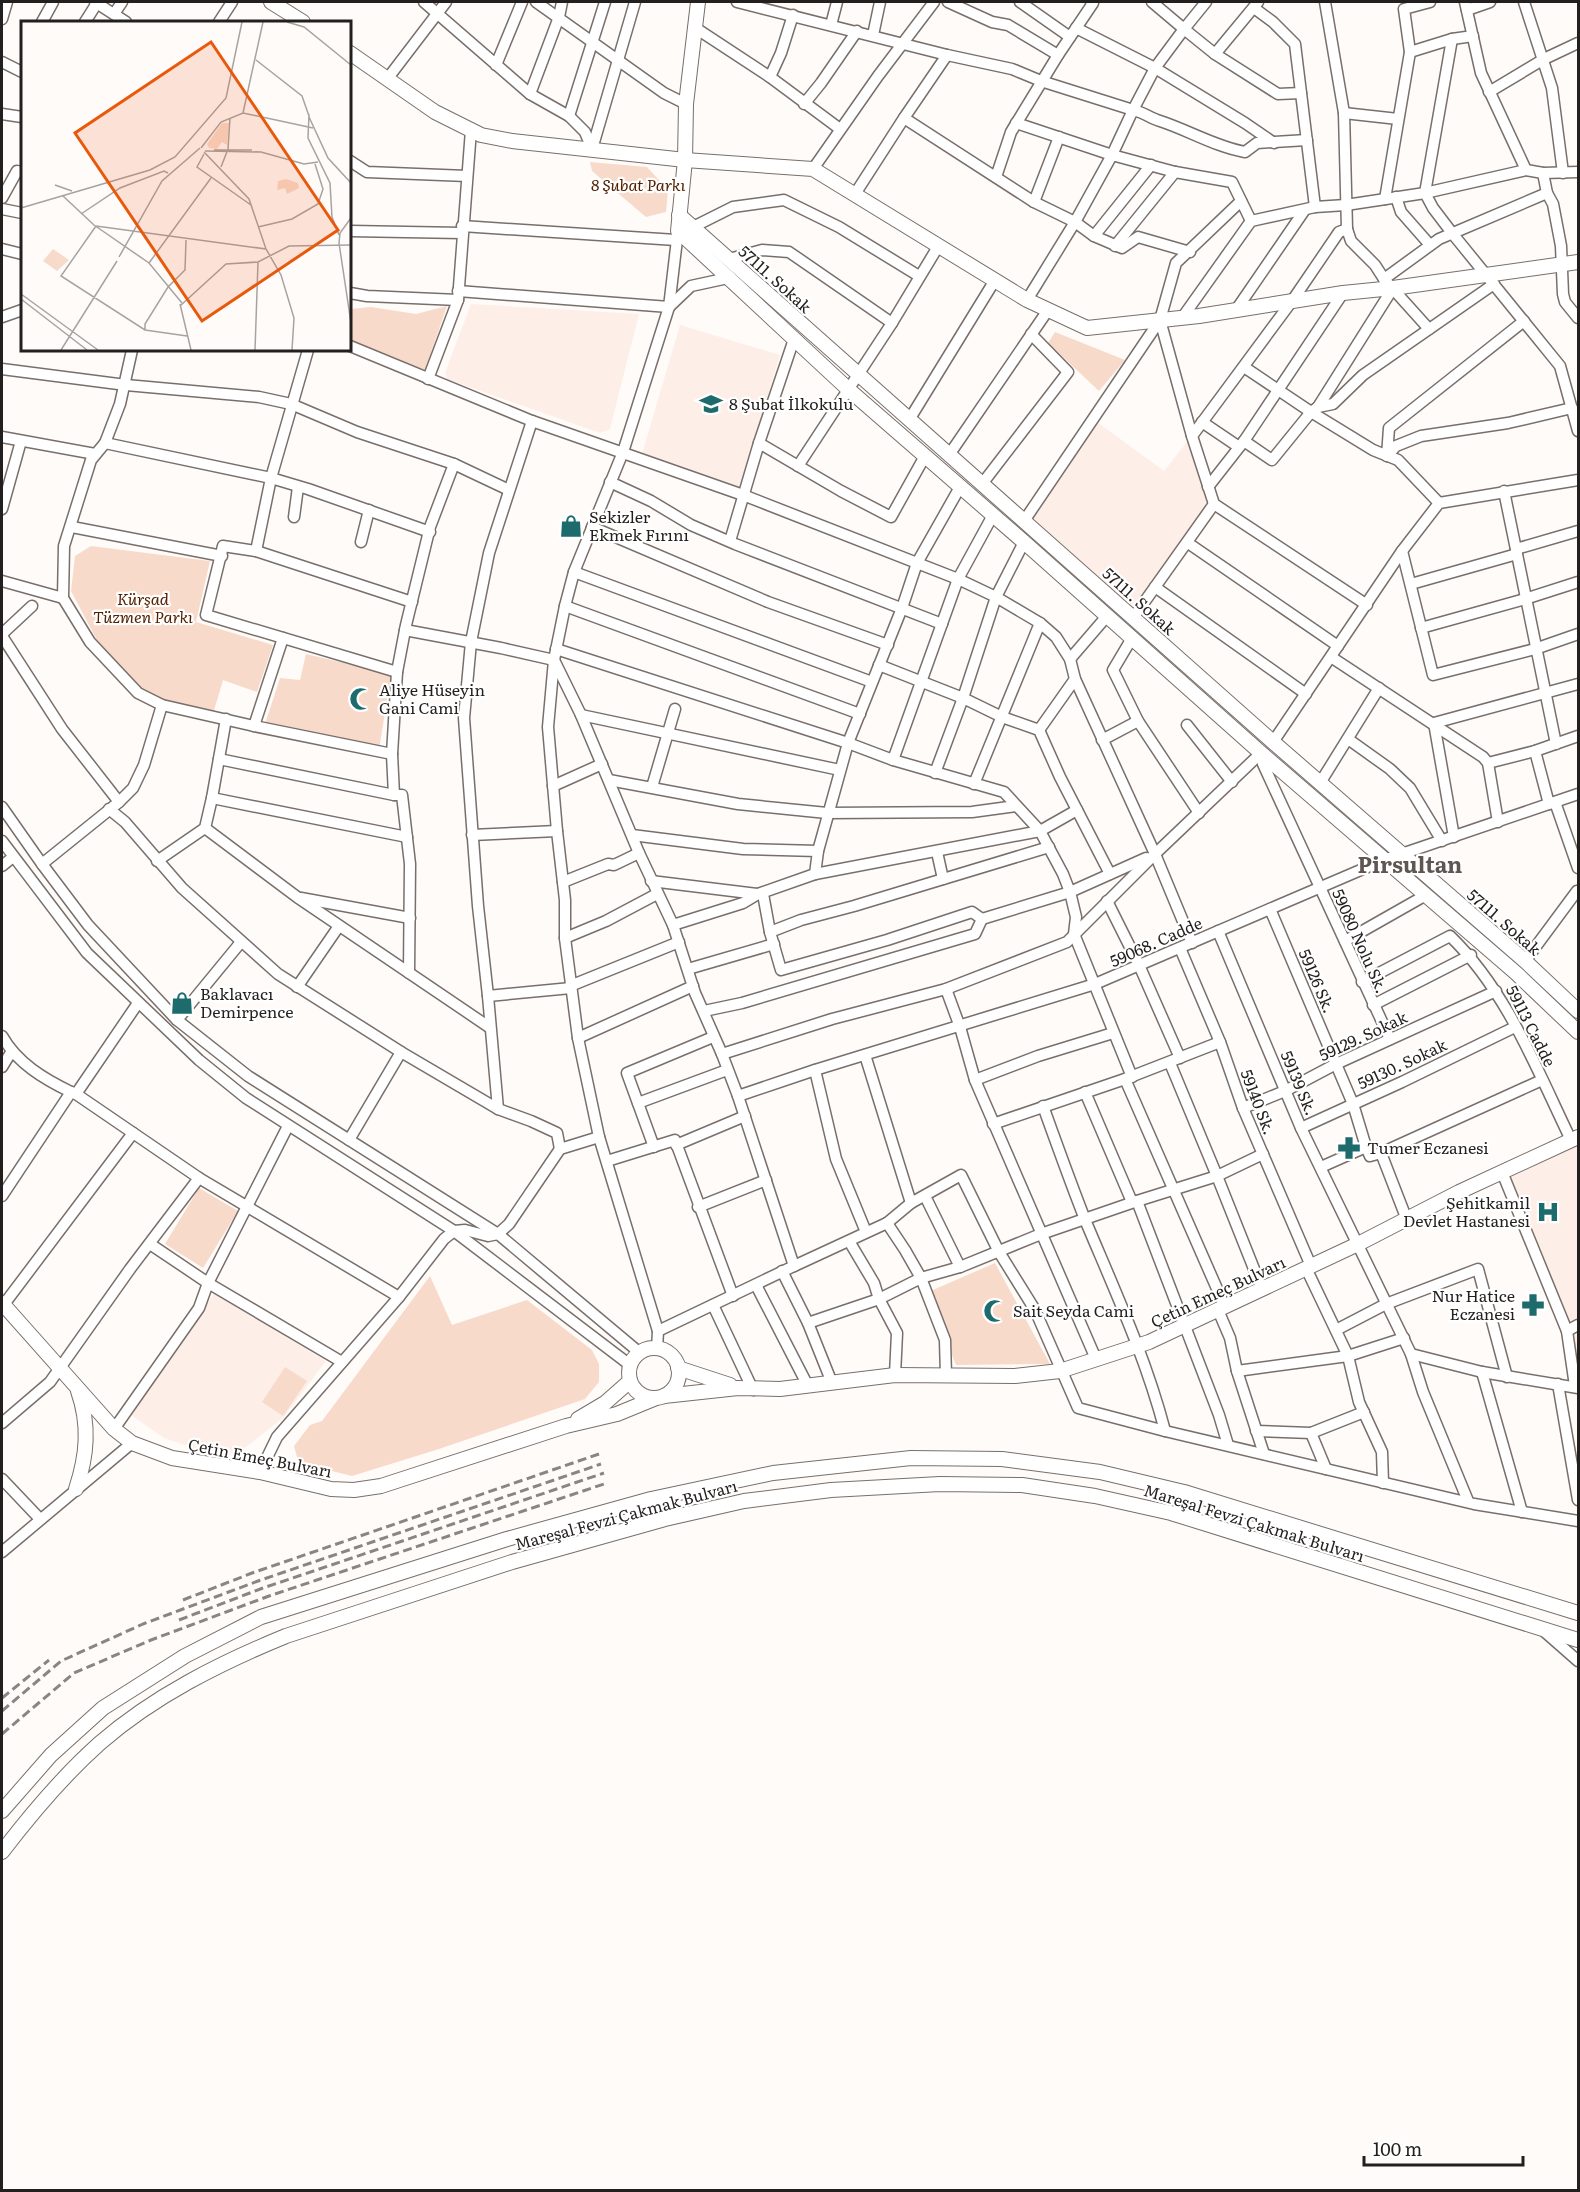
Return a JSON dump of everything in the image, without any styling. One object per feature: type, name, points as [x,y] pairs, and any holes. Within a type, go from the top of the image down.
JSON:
[{"type":"main road","points":[[271,2],[301,21]]},
{"type":"main road","points":[[698,2],[686,104],[685,160],[677,236],[728,278],[848,389],[1261,753],[1516,973],[1578,1032]]},
{"type":"main road","points":[[351,54],[435,112],[480,135],[512,141],[685,160],[813,169],[1027,300],[1087,328],[1182,318],[1389,284],[1490,279],[1578,262]]},
{"type":"main road","name":"57111. Sokak","points":[[679,215],[1273,742],[1525,961],[1578,1011]]},
{"type":"main road","name":"Çetin Emeç Bulvarı","points":[[678,1368],[738,1388],[753,1390],[895,1375],[1015,1376],[1060,1371],[1149,1342],[1407,1221],[1502,1172],[1575,1138]]},
{"type":"main road","name":"Çetin Emeç Bulvarı","points":[[2,1305],[114,1429],[132,1443],[172,1458],[260,1472],[331,1489],[354,1490],[381,1486],[566,1426],[617,1414],[660,1397],[738,1388]]},
{"type":"main road","points":[[657,1348],[670,1355],[678,1368],[676,1384],[660,1397],[639,1394],[630,1381],[630,1365],[640,1353],[657,1348]]},
{"type":"main road","name":"Çetin Emeç Bulvarı","points":[[566,1426],[606,1403],[630,1381]]},
{"type":"main road","points":[[75,1489],[84,1466],[86,1445],[85,1419],[76,1386]]},
{"type":"main road","name":"Mareşal Fevzi Çakmak Bulvarı","points":[[2,1811],[51,1755],[103,1708],[185,1656],[261,1617],[507,1539],[651,1499],[773,1473],[911,1458],[1002,1459],[1100,1472],[1184,1492],[1578,1613]]},
{"type":"main road","name":"Mareşal Fevzi Çakmak Bulvarı","points":[[2,1852],[28,1819],[100,1744],[138,1714],[193,1678],[249,1651],[286,1636],[512,1562],[665,1519],[744,1500],[831,1490],[940,1484],[1022,1485],[1095,1496],[1171,1513],[1578,1640]]},
{"type":"street","points":[[2,19],[7,2]]},
{"type":"street","points":[[43,21],[53,2]]},
{"type":"street","points":[[86,21],[96,2],[124,21]]},
{"type":"street","points":[[114,14],[122,2]]},
{"type":"street","points":[[220,21],[232,2]]},
{"type":"street","points":[[424,2],[530,94],[569,116],[585,132],[592,149]]},
{"type":"street","points":[[388,78],[447,2]]},
{"type":"street","points":[[496,65],[522,2]]},
{"type":"street","points":[[536,2],[664,93],[686,104]]},
{"type":"street","points":[[530,94],[562,2]]},
{"type":"street","points":[[569,116],[605,2]]},
{"type":"street","points":[[592,149],[635,2]]},
{"type":"street","points":[[737,2],[1012,69],[1041,81],[1142,112],[1159,121],[1239,151],[1245,152],[1257,144],[1307,140]]},
{"type":"street","points":[[831,25],[837,2]]},
{"type":"street","points":[[873,35],[880,2]]},
{"type":"street","points":[[813,169],[934,2]]},
{"type":"street","points":[[948,2],[992,22],[1008,25],[1058,55]]},
{"type":"street","points":[[1020,2],[1073,32],[1155,68],[1245,123],[1274,144]]},
{"type":"street","points":[[996,177],[1011,132],[1041,81],[1093,3],[1091,2]]},
{"type":"street","points":[[1152,2],[1215,54],[1278,94],[1301,93]]},
{"type":"street","points":[[1027,300],[1075,222],[1112,155],[1155,68],[1206,2]]},
{"type":"street","points":[[1325,2],[1344,113],[1347,229],[1351,241],[1375,265],[1429,329]]},
{"type":"street","points":[[1430,2],[1404,9],[1410,52],[1398,119],[1390,198],[1430,245]]},
{"type":"street","points":[[1490,2],[1466,6],[1481,73],[1526,170]]},
{"type":"street","points":[[1524,2],[1552,88],[1563,172]]},
{"type":"street","points":[[1215,54],[1256,4],[1294,42],[1307,140],[1310,209],[1236,310]]},
{"type":"street","points":[[770,78],[781,53],[792,15]]},
{"type":"street","points":[[694,27],[840,129]]},
{"type":"street","points":[[804,104],[857,31]]},
{"type":"street","points":[[1410,52],[1452,39],[1473,36]]},
{"type":"street","points":[[1452,39],[1425,193],[1452,233],[1560,366],[1573,390],[1572,408],[1578,431]]},
{"type":"street","points":[[1489,92],[1544,59],[1578,43]]},
{"type":"street","points":[[855,194],[947,55]]},
{"type":"street","points":[[2,62],[21,72]]},
{"type":"street","points":[[1344,113],[1398,119]]},
{"type":"street","points":[[2,114],[21,117]]},
{"type":"street","points":[[904,118],[1034,202],[1075,222],[1094,236],[1115,246],[1122,248],[1138,237],[1190,252]]},
{"type":"street","points":[[1016,123],[1112,155],[1174,172],[1232,182],[1251,221]]},
{"type":"street","points":[[428,379],[458,295],[471,130]]},
{"type":"street","points":[[1034,202],[1059,137]]},
{"type":"street","points":[[351,162],[367,172],[467,176]]},
{"type":"street","points":[[1094,236],[1151,165]]},
{"type":"street","points":[[1182,318],[1251,221],[1310,209],[1425,193],[1526,170],[1578,172]]},
{"type":"street","points":[[2,198],[17,171],[21,172]]},
{"type":"street","points":[[1115,246],[1174,172]]},
{"type":"street","points":[[1543,172],[1547,193],[1553,204],[1563,265],[1563,294],[1565,302],[1578,318]]},
{"type":"street","points":[[1202,422],[1272,460],[1315,409],[1389,284],[1430,245],[1452,233],[1547,193]]},
{"type":"street","points":[[693,227],[733,207],[784,200],[839,227],[920,276]]},
{"type":"street","points":[[1024,522],[1160,320],[1176,262],[1190,252],[1241,201]]},
{"type":"street","points":[[2,210],[21,213]]},
{"type":"street","points":[[351,231],[462,229],[677,236],[669,307],[623,452],[574,572],[565,606],[555,654],[548,727],[556,831],[563,882],[565,938],[578,1038],[600,1137],[658,1331],[657,1348]]},
{"type":"street","points":[[1192,436],[1292,301],[1339,232],[1347,229]]},
{"type":"street","points":[[798,466],[892,323],[939,245]]},
{"type":"street","points":[[2,249],[21,254]]},
{"type":"street","points":[[729,259],[762,250],[789,252],[892,323]]},
{"type":"street","points":[[351,293],[367,296],[458,295],[669,307],[691,286],[728,278]]},
{"type":"street","points":[[1315,409],[1333,404],[1363,375],[1429,329],[1490,279]]},
{"type":"street","points":[[909,420],[995,280]]},
{"type":"street","points":[[1208,487],[1242,444],[1343,293]]},
{"type":"street","points":[[2,317],[21,310]]},
{"type":"street","points":[[949,455],[1048,310]]},
{"type":"street","points":[[1160,320],[1192,436],[1214,504],[1367,605]]},
{"type":"street","points":[[1387,456],[1386,440],[1389,428],[1524,321]]},
{"type":"street","points":[[982,484],[1068,372],[1031,334]]},
{"type":"street","points":[[730,541],[759,443],[794,339]]},
{"type":"street","points":[[351,346],[532,421],[743,495],[958,579],[996,597],[1040,623],[1056,637],[1070,659],[1075,679],[1155,854],[1192,943]]},
{"type":"street","points":[[132,351],[126,385],[105,443],[91,460],[72,527],[64,546],[63,598],[90,642],[138,693],[162,705],[392,754]]},
{"type":"street","points":[[256,551],[271,478],[308,351]]},
{"type":"street","points":[[1244,367],[1277,390],[1315,409],[1373,450],[1398,460],[1439,503]]},
{"type":"street","points":[[2,369],[126,385],[202,393],[226,393],[291,404],[357,432],[454,464],[509,490]]},
{"type":"street","points":[[1387,456],[1396,446],[1421,436],[1508,423],[1572,408]]},
{"type":"street","points":[[498,1109],[472,835],[464,718],[471,642],[489,553],[532,421]]},
{"type":"street","points":[[2,437],[95,454]]},
{"type":"street","points":[[2,509],[21,441]]},
{"type":"street","points":[[105,443],[271,478],[430,532]]},
{"type":"street","points":[[759,443],[891,517],[925,456]]},
{"type":"street","points":[[394,795],[392,754],[397,672],[405,630],[430,532],[454,464]]},
{"type":"street","points":[[1273,742],[1402,551],[1439,503],[1578,480]]},
{"type":"street","points":[[610,482],[651,501],[691,525],[942,624]]},
{"type":"street","points":[[294,517],[298,487]]},
{"type":"street","points":[[815,874],[827,813],[848,742],[888,645],[917,563],[960,487]]},
{"type":"street","points":[[1504,491],[1556,744]]},
{"type":"street","points":[[1133,618],[1214,504]]},
{"type":"street","points":[[361,542],[369,510]]},
{"type":"street","points":[[893,760],[958,579],[993,515]]},
{"type":"street","points":[[72,527],[222,556]]},
{"type":"street","points":[[592,527],[768,602],[888,645]]},
{"type":"street","points":[[1411,584],[1578,531]]},
{"type":"street","points":[[935,772],[963,698],[996,597],[1024,542]]},
{"type":"street","points":[[1188,543],[1338,646]]},
{"type":"street","points":[[397,672],[206,615],[223,546],[256,551],[412,602]]},
{"type":"street","points":[[1402,551],[1433,675],[1535,649],[1578,634]]},
{"type":"street","points":[[574,572],[872,682]]},
{"type":"street","points":[[2,581],[63,598]]},
{"type":"street","points":[[1421,628],[1578,582]]},
{"type":"street","points":[[1155,587],[1306,694]]},
{"type":"street","points":[[32,606],[2,635],[62,729],[119,802]]},
{"type":"street","points":[[565,606],[860,714]]},
{"type":"street","points":[[1070,659],[1107,616]]},
{"type":"street","points":[[974,784],[1040,623]]},
{"type":"street","points":[[405,630],[555,654],[848,742],[893,760],[1004,792],[1040,831],[1070,892],[1076,917],[1074,934],[1095,984],[1128,1078],[1221,1308],[1264,1454]]},
{"type":"street","points":[[254,726],[283,638]]},
{"type":"street","points":[[1132,638],[1113,670],[1138,721],[1199,813]]},
{"type":"street","points":[[555,654],[651,881],[673,925],[693,986],[738,1096],[794,1266]]},
{"type":"street","points":[[1331,657],[1476,751],[1488,763],[1498,822]]},
{"type":"street","points":[[879,665],[963,698],[1002,717],[1039,730],[1110,874]]},
{"type":"street","points":[[1039,730],[1075,679]]},
{"type":"street","points":[[1434,723],[1578,684]]},
{"type":"street","points":[[1320,783],[1379,688]]},
{"type":"street","points":[[42,864],[133,788],[144,765],[162,705]]},
{"type":"street","points":[[652,787],[675,709]]},
{"type":"street","points":[[581,715],[840,770]]},
{"type":"street","points":[[157,861],[205,828],[226,719]]},
{"type":"street","points":[[1102,740],[1138,721]]},
{"type":"street","points":[[1434,723],[1454,837]]},
{"type":"street","points":[[1187,725],[1232,782]]},
{"type":"street","points":[[1488,763],[1535,751],[1578,736]]},
{"type":"street","points":[[1348,740],[1389,769],[1410,788],[1442,841]]},
{"type":"street","points":[[1535,751],[1552,803],[1578,868]]},
{"type":"street","points":[[722,1054],[832,1019],[946,989],[1067,942],[1261,753]]},
{"type":"street","name":"59080 Nolu Sk.","points":[[1261,753],[1263,764],[1389,1039]]},
{"type":"street","points":[[219,759],[402,795],[410,864],[410,973]]},
{"type":"street","points":[[553,786],[602,764]]},
{"type":"street","points":[[609,780],[738,804],[827,813],[972,812],[1016,806]]},
{"type":"street","name":"59068. Cadde","points":[[738,1096],[1095,984],[1384,860],[1578,794]]},
{"type":"street","points":[[212,798],[407,837]]},
{"type":"street","points":[[2,807],[88,925],[177,1020],[248,1076],[498,1234],[640,1353]]},
{"type":"street","points":[[109,809],[125,822],[182,888],[278,974],[401,1052],[498,1109],[557,1133],[560,1149]]},
{"type":"street","points":[[673,925],[742,903],[815,874],[1040,831],[1077,810]]},
{"type":"street","points":[[205,828],[297,897],[489,1027]]},
{"type":"street","points":[[472,835],[556,831]]},
{"type":"street","points":[[632,835],[743,849],[818,851]]},
{"type":"street","points":[[2,841],[87,952],[199,1060],[246,1098],[454,1231],[630,1365]]},
{"type":"street","points":[[770,932],[801,920],[1049,847]]},
{"type":"street","points":[[937,852],[943,879]]},
{"type":"street","points":[[563,882],[608,864],[614,865],[639,853]]},
{"type":"street","points":[[704,1011],[795,988],[975,934],[982,919],[1070,892],[1155,854]]},
{"type":"street","points":[[2,866],[13,857]]},
{"type":"street","points":[[651,881],[760,894]]},
{"type":"street","points":[[1525,961],[1578,891]]},
{"type":"street","points":[[565,938],[606,921],[657,894]]},
{"type":"street","points":[[760,894],[781,970],[887,940],[972,912],[982,919]]},
{"type":"street","points":[[1345,941],[1426,895]]},
{"type":"street","points":[[297,897],[410,918]]},
{"type":"street","points":[[1107,901],[1139,965],[1217,1176],[1262,1289]]},
{"type":"street","name":"59126 Sk.","points":[[1270,909],[1353,1104],[1366,1147]]},
{"type":"street","points":[[297,987],[339,926]]},
{"type":"street","name":"59139 Sk.","points":[[1218,931],[1285,1091],[1404,1338],[1423,1392],[1468,1501]]},
{"type":"street","name":"59113 Cadde","points":[[1362,982],[1450,936],[1470,955],[1496,991],[1575,1138]]},
{"type":"street","points":[[177,1020],[241,942]]},
{"type":"street","points":[[488,996],[570,987],[679,942]]},
{"type":"street","points":[[688,969],[774,944]]},
{"type":"street","name":"59140 Sk.","points":[[1179,948],[1220,1042],[1243,1108],[1308,1267],[1348,1356],[1359,1402],[1382,1452],[1383,1483]]},
{"type":"street","points":[[1373,1005],[1470,955]]},
{"type":"street","points":[[578,1038],[693,986]]},
{"type":"street","points":[[946,989],[960,1027],[975,1080],[1096,1359]]},
{"type":"street","name":"59129. Sokak","points":[[1243,1108],[1285,1091],[1336,1064],[1496,991]]},
{"type":"street","points":[[2,1196],[138,1003]]},
{"type":"street","name":"59130. Sokak","points":[[1302,1128],[1515,1027]]},
{"type":"street","points":[[975,1080],[1038,1056],[1113,1032]]},
{"type":"street","points":[[2,1036],[7,1045],[26,1065]]},
{"type":"street","points":[[654,1147],[627,1073],[713,1037]]},
{"type":"street","points":[[993,1124],[1128,1078],[1220,1042]]},
{"type":"street","points":[[2,1067],[6,1050],[199,1178],[399,1297]]},
{"type":"street","points":[[349,1140],[401,1052]]},
{"type":"street","points":[[865,1055],[911,1203]]},
{"type":"street","points":[[638,1103],[727,1070]]},
{"type":"street","points":[[815,1070],[836,1159],[866,1232]]},
{"type":"street","points":[[1321,1167],[1366,1147],[1370,1156],[1381,1154],[1542,1080]]},
{"type":"street","points":[[1085,1092],[1134,1202],[1184,1325],[1220,1415],[1228,1445]]},
{"type":"street","points":[[1043,1106],[1085,1219],[1138,1344],[1165,1431]]},
{"type":"street","points":[[676,1145],[745,1116]]},
{"type":"street","points":[[114,1429],[200,1308],[208,1283],[288,1126]]},
{"type":"street","points":[[2,1305],[133,1133]]},
{"type":"street","points":[[260,1472],[277,1437],[399,1297],[444,1239],[454,1231],[465,1230],[488,1236],[498,1234],[509,1224],[560,1149],[600,1137]]},
{"type":"street","points":[[607,1161],[675,1140],[733,1296]]},
{"type":"street","points":[[808,1323],[879,1299],[921,1278],[960,1267],[1041,1234],[1217,1176],[1263,1154]]},
{"type":"street","points":[[1381,1154],[1407,1221]]},
{"type":"street","points":[[1411,1354],[1507,1377],[1576,1387],[1567,1330],[1502,1172]]},
{"type":"street","points":[[658,1331],[886,1223],[911,1203],[961,1175],[999,1252],[1035,1310],[1078,1408],[1165,1431],[1474,1504],[1578,1521]]},
{"type":"street","points":[[2,1424],[50,1382],[199,1178]]},
{"type":"street","points":[[698,1207],[766,1180]]},
{"type":"street","points":[[925,1196],[960,1267]]},
{"type":"street","points":[[886,1223],[921,1278],[945,1340],[946,1376]]},
{"type":"street","points":[[849,1241],[874,1283],[879,1299],[897,1333],[895,1375]]},
{"type":"street","points":[[150,1244],[208,1283],[342,1362]]},
{"type":"street","points":[[1336,1330],[1386,1304],[1478,1269],[1507,1377]]},
{"type":"street","points":[[782,1271],[808,1323],[832,1383]]},
{"type":"street","points":[[756,1285],[808,1386]]},
{"type":"street","points":[[713,1305],[753,1390]]},
{"type":"street","points":[[1567,1330],[1578,1325]]},
{"type":"street","points":[[1238,1371],[1348,1356],[1404,1338]]},
{"type":"street","points":[[1482,1372],[1522,1512]]},
{"type":"street","points":[[1558,1384],[1578,1500]]},
{"type":"street","points":[[1256,1431],[1311,1433],[1364,1412]]},
{"type":"street","points":[[1311,1433],[1326,1469]]},
{"type":"street","points":[[2,1552],[132,1443]]},
{"type":"street","points":[[2,1479],[40,1519]]},
{"type":"street","points":[[1540,1628],[1578,1661]]},
{"type":"shaded area","points":[[471,304],[639,314],[610,429],[600,433],[447,379],[445,373]]},
{"type":"shaded area","name":"8 Şubat İlkokulu","points":[[680,325],[780,355],[740,487],[642,454]]},
{"type":"shaded area","points":[[1093,419],[1164,471],[1192,436],[1214,504],[1133,618],[1024,521]]},
{"type":"shaded area","name":"Şehitkamil Devlet Hastanesi","points":[[1578,1137],[1578,1388],[1567,1330],[1502,1172]]},
{"type":"shaded area","points":[[214,1294],[326,1361],[283,1418],[237,1454],[194,1448],[164,1438],[131,1415]]},
{"type":"green space","name":"8 Şubat Parkı","points":[[590,162],[647,167],[668,190],[666,212],[646,217],[592,171]]},
{"type":"green space","points":[[447,306],[425,370],[351,343],[351,309],[371,307],[416,314]]},
{"type":"green space","points":[[1055,332],[1125,360],[1099,391],[1048,343]]},
{"type":"green space","name":"Kürşad Tüzmen Parkı","points":[[91,546],[210,561],[196,622],[273,645],[257,692],[223,680],[213,714],[167,703],[142,689],[100,646],[71,591],[75,556]]},
{"type":"green space","points":[[306,654],[391,674],[379,750],[264,727],[280,678],[300,680]]},
{"type":"green space","points":[[199,1188],[238,1211],[203,1268],[165,1244]]},
{"type":"green space","points":[[995,1263],[1050,1364],[956,1365],[926,1293]]},
{"type":"green space","points":[[430,1276],[452,1325],[527,1300],[592,1350],[599,1364],[599,1382],[585,1399],[352,1476],[303,1464],[297,1457],[294,1446],[310,1425],[322,1421]]},
{"type":"green space","points":[[285,1367],[307,1381],[283,1416],[262,1402]]},
{"type":"railway","points":[[183,1600],[252,1573],[599,1454]]},
{"type":"railway","points":[[2,1711],[61,1661],[143,1624],[258,1581],[601,1464]]},
{"type":"railway","points":[[179,1620],[263,1588],[604,1473]]},
{"type":"railway","points":[[2,1734],[74,1673],[151,1640],[269,1596],[607,1483]]},
{"type":"railway","points":[[2,1698],[49,1660]]},
{"type":"place","name":"8 Şubat İlkokulu","points":[[711,404]]},
{"type":"place","name":"Sekizler Ekmek Fırını","points":[[571,526]]},
{"type":"place","name":"Aliye Hüseyin Gani Cami","points":[[361,699]]},
{"type":"place","name":"Baklavacı Demirpence","points":[[182,1003]]},
{"type":"place","name":"Tumer Eczanesi","points":[[1349,1148]]},
{"type":"place","name":"Şehitkamil Devlet Hastanesi","points":[[1548,1212]]},
{"type":"place","name":"Nur Hatice Eczanesi","points":[[1533,1305]]},
{"type":"place","name":"Sait Seyda Cami","points":[[995,1311]]},
{"type":"district","name":"Pirsultan","points":[[1410,865]]}]
